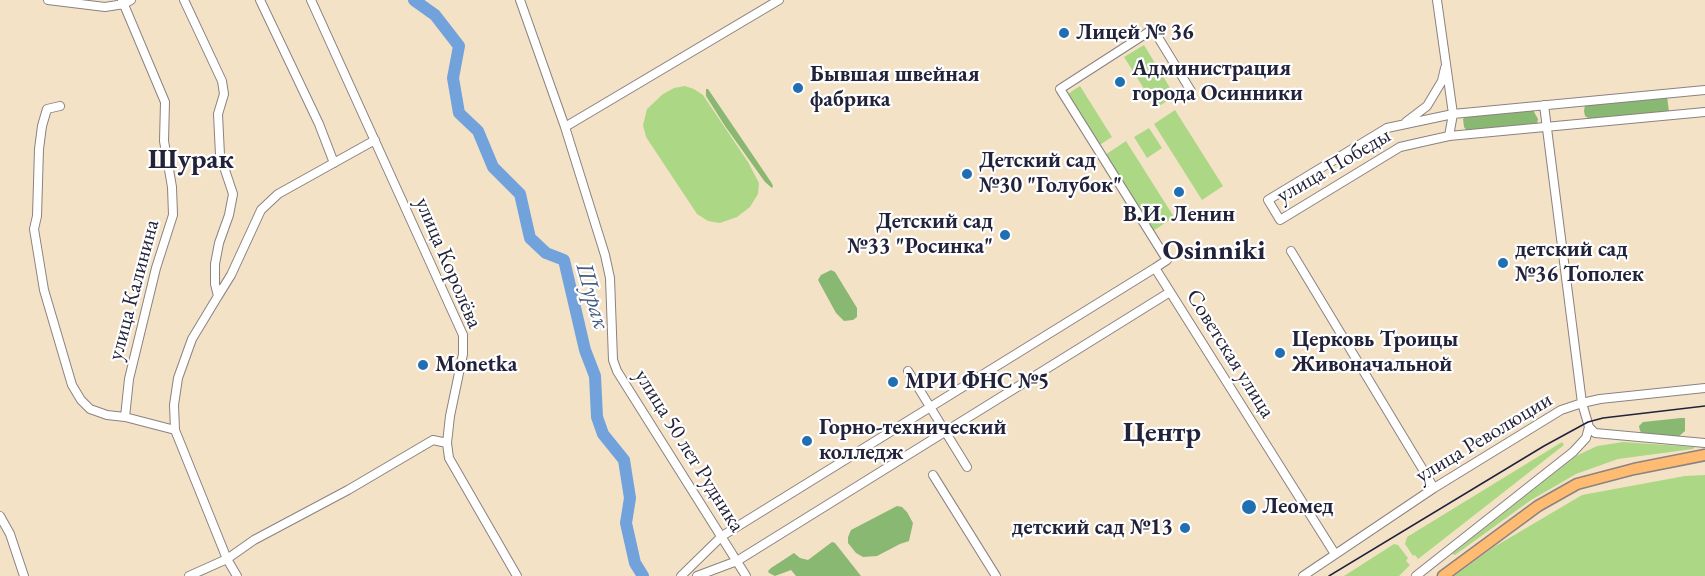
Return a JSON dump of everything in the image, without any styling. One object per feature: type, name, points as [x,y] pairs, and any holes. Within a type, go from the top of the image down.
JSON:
[{"type":"main road","points":[[1443,576],[1538,506],[1577,484],[1634,468],[1705,455]]},
{"type":"street","points":[[48,0],[105,7],[126,1]]},
{"type":"street","points":[[184,0],[222,81],[224,94],[218,114],[220,155],[233,194],[215,264],[215,284],[218,296]]},
{"type":"street","points":[[260,0],[319,124],[334,163]]},
{"type":"street","name":"улица Королёва","points":[[311,0],[463,335],[463,354],[452,405],[447,443],[449,458],[518,576]]},
{"type":"street","points":[[565,127],[779,0]]},
{"type":"street","points":[[1437,0],[1454,114],[1449,136]]},
{"type":"street","name":"улица Калинина","points":[[125,417],[129,379],[156,268],[173,215],[172,187],[164,141],[165,102],[126,1]]},
{"type":"street","name":"улица 50 лет Рудника","points":[[520,1],[565,127],[605,255],[610,279],[613,360],[617,371],[746,576]]},
{"type":"street","points":[[681,576],[722,536],[1167,260],[1060,88],[1152,29],[1191,91]]},
{"type":"street","points":[[1403,124],[1427,106],[1434,96],[1442,81],[1446,62]]},
{"type":"street","name":"улица Победы","points":[[1705,90],[1454,114],[1387,128],[1268,200],[1280,220],[1400,147],[1449,136],[1705,112]]},
{"type":"street","points":[[1544,105],[1581,403],[1589,427],[1596,433],[1705,443]]},
{"type":"street","points":[[60,106],[47,109],[42,126],[37,216],[34,229],[44,290],[72,385],[81,400],[90,408],[107,415],[125,417],[175,430]]},
{"type":"street","points":[[237,576],[227,559],[175,430],[174,405],[178,378],[192,339],[231,275],[261,210],[278,195],[375,140]]},
{"type":"street","points":[[1291,250],[1434,488]]},
{"type":"street","name":"Советская улица","points":[[1155,268],[1335,554]]},
{"type":"street","points":[[697,576],[737,561],[1170,292]]},
{"type":"street","points":[[908,371],[968,467]]},
{"type":"street","name":"улица Революции","points":[[1303,576],[1434,488],[1561,410],[1581,403],[1705,388]]},
{"type":"street","points":[[1416,576],[1572,452],[1586,438],[1589,427]]},
{"type":"street","points":[[189,576],[227,559],[254,540],[348,490],[434,440],[447,443]]},
{"type":"street","points":[[933,475],[996,576]]},
{"type":"street","points":[[0,516],[10,534],[24,576]]},
{"type":"green space","points":[[1144,45],[1175,96],[1156,108],[1124,57]]},
{"type":"green space","points":[[685,86],[703,95],[748,162],[759,183],[758,194],[750,207],[737,217],[720,223],[708,221],[697,214],[646,137],[643,125],[647,109],[663,94],[674,88]]},
{"type":"green space","points":[[1080,86],[1112,137],[1098,146],[1066,95]]},
{"type":"green space","points":[[706,89],[771,182],[772,188],[765,182],[725,126],[706,96]]},
{"type":"green space","points":[[1667,96],[1669,112],[1590,119],[1585,116],[1585,105]]},
{"type":"green space","points":[[1175,110],[1223,186],[1202,200],[1154,124]]},
{"type":"green space","points":[[1533,110],[1538,119],[1537,124],[1467,131],[1464,127],[1463,119],[1468,114]]},
{"type":"green space","points":[[1149,128],[1162,148],[1147,158],[1134,137]]},
{"type":"green space","points":[[1126,141],[1174,217],[1153,231],[1105,155]]},
{"type":"green space","points":[[831,270],[835,272],[857,308],[857,317],[853,320],[844,321],[836,313],[818,280],[821,275]]},
{"type":"green space","points":[[1685,418],[1685,431],[1677,438],[1645,435],[1640,431],[1639,426],[1643,422]]},
{"type":"green space","points":[[1562,442],[1564,445],[1422,556],[1418,559],[1415,555],[1413,556],[1405,544],[1407,537]]},
{"type":"green space","points":[[1623,442],[1695,447],[1618,459],[1576,474],[1531,500],[1455,555],[1452,554],[1576,456],[1597,446]]},
{"type":"green space","points":[[1705,475],[1705,576],[1454,576],[1494,547],[1582,495],[1685,476]]},
{"type":"green space","points":[[897,506],[907,512],[913,523],[909,541],[877,556],[863,557],[856,553],[848,543],[851,530]]},
{"type":"green space","points":[[832,542],[861,576],[796,576],[791,570],[775,576],[768,571],[794,553],[808,560]]},
{"type":"green space","points":[[1394,544],[1398,545],[1408,558],[1406,561],[1410,565],[1399,576],[1344,576]]},
{"type":"waterway","name":"Шурак","points":[[414,0],[435,15],[459,46],[453,78],[459,113],[478,131],[493,167],[520,194],[530,238],[546,253],[564,260],[585,350],[595,376],[597,417],[603,434],[624,460],[630,498],[626,523],[635,563],[643,576]]},
{"type":"tram line","points":[[1329,576],[1544,446],[1588,422],[1603,418],[1705,406]]},
{"type":"place","name":"Лицей № 36","points":[[1064,33]]},
{"type":"place","name":"Администрация города Осинники","points":[[1120,82]]},
{"type":"place","name":"Бывшая швейная фабрика","points":[[798,88]]},
{"type":"place","name":"Детский сад №30 \"Голубок\"","points":[[967,174]]},
{"type":"place","name":"В.И. Ленин","points":[[1179,192]]},
{"type":"place","name":"Детский сад №33 \"Росинка\"","points":[[1005,235]]},
{"type":"place","name":"детский сад №36 Тополек","points":[[1503,263]]},
{"type":"place","name":"Церковь Троицы Живоначальной","points":[[1280,353]]},
{"type":"place","name":"Monetka","points":[[423,365]]},
{"type":"place","name":"МРИ ФНС №5","points":[[893,382]]},
{"type":"place","name":"Горно-технический колледж","points":[[807,441]]},
{"type":"place","name":"Леомед","points":[[1249,507]]},
{"type":"place","name":"детский сад №13","points":[[1185,528]]},
{"type":"district","name":"Шурак","points":[[191,160]]},
{"type":"district","name":"Osinniki","points":[[1214,251]]},
{"type":"district","name":"Центр","points":[[1162,433]]}]
